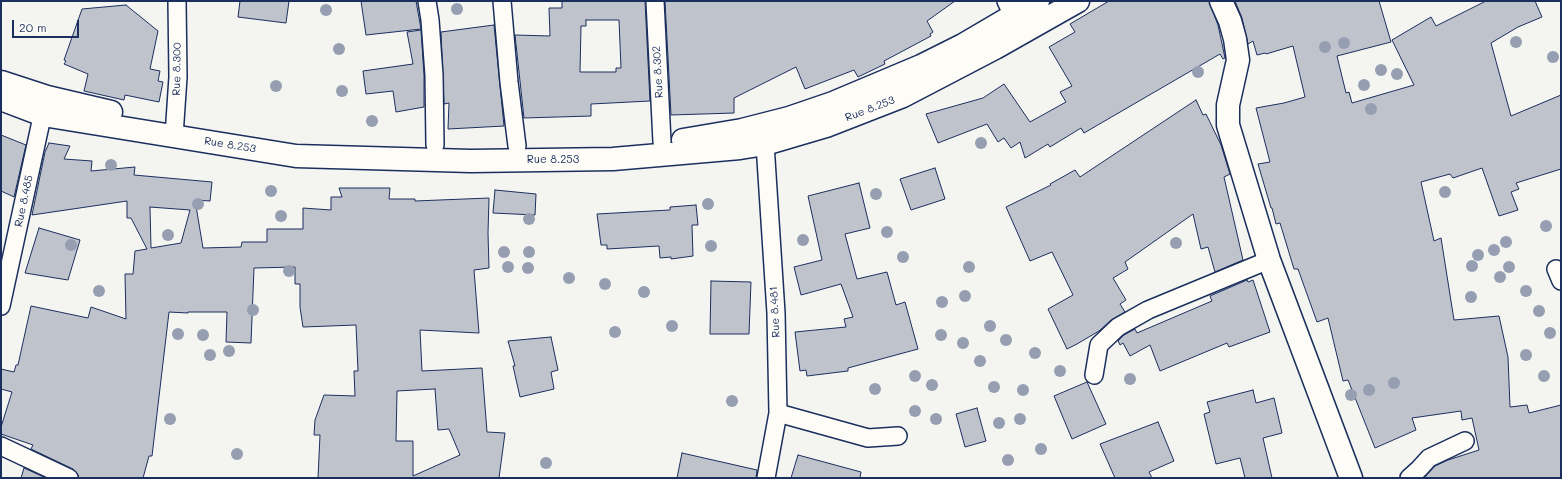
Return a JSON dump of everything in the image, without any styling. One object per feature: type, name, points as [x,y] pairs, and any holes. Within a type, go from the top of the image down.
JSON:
[{"type":"main road","name":"Rue 8.253","points":[[175,130],[316,142],[403,146],[601,146],[696,138],[742,130],[789,118],[834,103],[921,66],[963,45],[1009,9],[1038,1]]},
{"type":"main road","name":"Rue 8.253","points":[[1,99],[128,116],[175,130],[296,156],[471,161],[614,159],[740,148],[765,144],[826,126],[903,96],[995,48],[1078,1]]},
{"type":"main road","points":[[1221,1],[1230,21],[1238,60],[1228,105],[1228,125],[1269,260],[1352,478]]},
{"type":"main road","name":"Rue 8.253","points":[[1,82],[45,106]]},
{"type":"street","name":"Rue 8.300","points":[[175,130],[178,77],[178,1]]},
{"type":"street","points":[[427,1],[434,75],[435,145]]},
{"type":"street","points":[[502,1],[509,82],[517,146]]},
{"type":"street","name":"Rue 8.302","points":[[655,1],[662,142]]},
{"type":"street","name":"Rue 8.485","points":[[1,306],[45,106]]},
{"type":"street","name":"Rue 8.481","points":[[765,144],[776,313],[778,413],[766,478]]},
{"type":"street","points":[[1094,374],[1099,345],[1118,327],[1148,310],[1269,260]]},
{"type":"street","points":[[778,413],[868,438],[898,436]]},
{"type":"street","points":[[1409,478],[1419,470],[1429,458],[1465,441]]},
{"type":"street","points":[[1,446],[69,478]]},
{"type":"building","points":[[240,1],[289,1],[286,23],[238,17]]},
{"type":"building","points":[[361,1],[416,1],[421,29],[366,35]]},
{"type":"building","points":[[562,1],[645,1],[650,101],[591,104],[591,116],[524,118],[515,35],[550,36],[549,8],[562,8]],"holes":[[[586,20],[619,20],[621,68],[616,68],[616,72],[580,72],[581,26],[586,26]]]},
{"type":"building","points":[[665,1],[955,1],[927,21],[933,32],[930,34],[931,36],[884,61],[885,64],[858,77],[854,70],[805,89],[796,67],[734,98],[734,113],[671,115]]},
{"type":"building","points":[[1109,1],[1209,1],[1218,25],[1225,58],[1223,59],[1220,54],[1084,133],[1081,128],[1050,147],[1048,144],[1025,158],[1020,142],[1011,148],[1004,138],[998,142],[987,124],[938,143],[926,114],[983,98],[1004,84],[1030,122],[1066,102],[1060,92],[1072,86],[1049,47],[1075,32],[1070,24]]},
{"type":"building","points":[[1235,1],[1379,1],[1391,42],[1337,56],[1346,93],[1349,92],[1352,103],[1414,85],[1392,40],[1431,17],[1436,26],[1486,1],[1535,1],[1542,17],[1518,27],[1491,43],[1511,116],[1561,95],[1561,169],[1516,183],[1519,189],[1511,192],[1518,210],[1499,216],[1482,168],[1453,178],[1450,174],[1421,182],[1434,241],[1441,238],[1454,320],[1499,316],[1508,357],[1510,407],[1527,405],[1529,413],[1561,405],[1561,478],[1424,478],[1435,466],[1479,450],[1472,418],[1462,420],[1461,411],[1412,418],[1416,430],[1375,448],[1348,380],[1343,381],[1328,318],[1317,322],[1298,269],[1294,269],[1280,223],[1276,224],[1258,164],[1270,162],[1256,108],[1284,103],[1305,97],[1293,46],[1266,54],[1257,55],[1253,41],[1248,44],[1242,18]]},
{"type":"building","points":[[126,5],[158,31],[150,69],[160,71],[158,81],[163,82],[159,102],[125,95],[124,100],[84,91],[88,74],[64,64],[66,61],[64,60],[82,9]]},
{"type":"building","points":[[494,25],[504,126],[448,129],[449,103],[444,104],[441,32]]},
{"type":"building","points":[[421,30],[424,75],[424,107],[396,112],[393,91],[366,94],[363,71],[413,64],[407,32]]},
{"type":"building","points":[[1196,100],[1203,115],[1206,114],[1221,145],[1230,174],[1224,177],[1243,260],[1215,272],[1208,247],[1201,249],[1193,214],[1125,262],[1128,269],[1113,278],[1126,300],[1120,304],[1125,312],[1111,320],[1099,331],[1067,349],[1048,309],[1073,295],[1052,252],[1030,261],[1006,207],[1051,185],[1050,184],[1075,170],[1080,177]]},
{"type":"building","points":[[1,135],[26,145],[14,197],[1,191]]},
{"type":"building","points":[[49,143],[70,146],[64,159],[92,161],[91,171],[135,167],[134,175],[212,182],[210,201],[195,200],[203,248],[241,247],[242,242],[267,242],[267,229],[303,229],[303,208],[331,210],[331,197],[342,197],[339,188],[390,188],[389,199],[415,199],[415,201],[489,198],[489,268],[474,270],[479,333],[420,330],[422,371],[482,368],[487,432],[505,433],[499,478],[318,478],[320,435],[314,435],[315,420],[324,395],[355,396],[354,371],[358,371],[356,325],[303,327],[300,307],[300,284],[295,284],[295,267],[254,268],[251,343],[226,342],[227,312],[169,312],[152,456],[149,456],[143,478],[79,478],[73,469],[31,449],[33,445],[1,434],[1,427],[12,392],[1,389],[1,369],[14,372],[16,365],[18,365],[31,306],[88,318],[91,307],[126,319],[125,274],[133,274],[135,251],[147,249],[131,218],[127,218],[127,201],[32,215],[45,152]],"holes":[[[150,207],[190,210],[181,243],[151,248]],[[435,389],[438,430],[449,429],[460,455],[413,476],[413,441],[396,441],[397,391]]]},
{"type":"building","points":[[935,168],[945,199],[911,210],[900,179]]},
{"type":"building","points":[[859,183],[870,228],[845,234],[857,279],[887,272],[896,305],[905,302],[918,349],[848,368],[848,371],[807,376],[806,370],[800,371],[795,332],[846,327],[844,319],[853,317],[841,284],[801,295],[794,267],[822,260],[808,196]]},
{"type":"building","points":[[495,190],[536,194],[535,215],[493,213]]},
{"type":"building","points":[[696,205],[698,225],[692,225],[693,256],[671,259],[671,257],[660,258],[659,246],[607,249],[607,245],[601,245],[597,214],[670,210],[670,207]]},
{"type":"building","points":[[39,228],[80,240],[68,280],[25,273]]},
{"type":"building","points":[[1247,280],[1248,282],[1253,280],[1270,332],[1229,347],[1227,343],[1160,371],[1150,345],[1130,356],[1123,343],[1120,345],[1118,341],[1124,335],[1135,329],[1137,333],[1212,301],[1210,296]]},
{"type":"building","points":[[711,281],[751,282],[749,334],[710,334]]},
{"type":"building","points":[[551,337],[558,370],[551,372],[554,389],[520,397],[513,366],[515,366],[508,341]]},
{"type":"building","points":[[1087,382],[1106,424],[1072,439],[1054,396]]},
{"type":"building","points":[[1253,390],[1256,403],[1274,398],[1282,433],[1263,438],[1272,478],[1245,478],[1240,458],[1216,464],[1204,414],[1210,412],[1207,402]]},
{"type":"building","points":[[977,408],[986,441],[965,447],[956,414]]},
{"type":"building","points":[[1158,422],[1174,461],[1149,472],[1152,478],[1115,478],[1100,444]]},
{"type":"building","points":[[682,453],[757,470],[756,478],[677,478]]},
{"type":"building","points":[[798,455],[861,472],[860,478],[791,478]]},
{"type":"building","points":[[24,468],[46,478],[21,478]]}]
